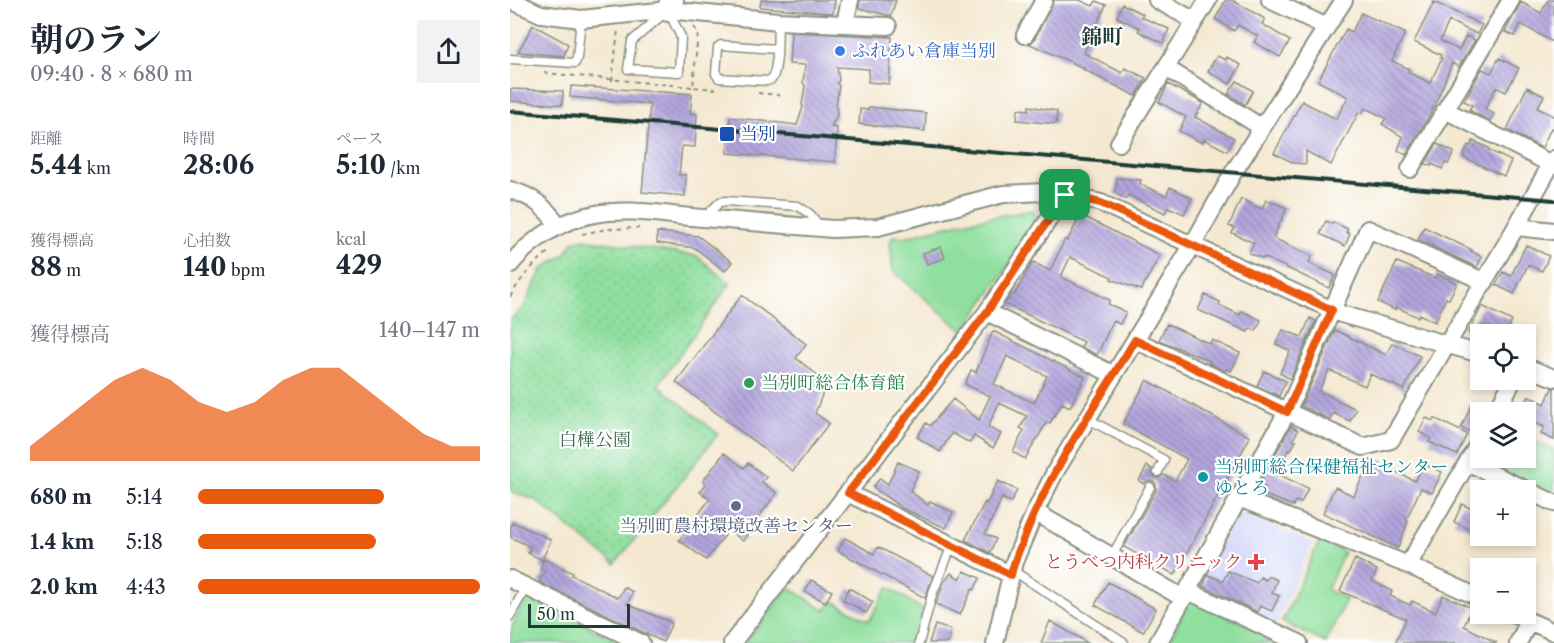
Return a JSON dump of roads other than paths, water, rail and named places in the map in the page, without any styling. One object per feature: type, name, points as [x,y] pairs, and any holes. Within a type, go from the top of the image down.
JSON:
[{"type":"street","points":[[510,0],[541,14],[581,19],[670,5],[778,21],[888,26]]},
{"type":"street","points":[[844,23],[850,0]]},
{"type":"street","points":[[1025,35],[1044,0]]},
{"type":"street","points":[[1157,0],[1195,21]]},
{"type":"street","points":[[1119,143],[1208,0]]},
{"type":"street","points":[[1270,0],[1327,27]]},
{"type":"street","points":[[995,643],[1012,573],[1035,512],[1055,472],[1261,128],[1344,0]]},
{"type":"street","points":[[1410,169],[1511,0]]},
{"type":"street","points":[[1166,68],[1261,128]]},
{"type":"street","points":[[1135,340],[1363,447],[1391,440],[1485,282],[1553,161],[1445,110]]},
{"type":"street","points":[[510,190],[529,196],[538,202],[559,226]]},
{"type":"street","points":[[510,265],[525,249],[559,226],[595,213],[615,212],[821,228],[878,226],[1004,194],[1044,192],[1101,203],[1332,310],[1470,351]]},
{"type":"street","points":[[732,643],[987,312],[1065,195]]},
{"type":"street","points":[[1516,228],[1554,231]]},
{"type":"street","points":[[1158,643],[1287,412],[1368,229],[1485,282]]},
{"type":"street","points":[[987,312],[1114,375]]},
{"type":"street","points":[[1536,371],[1554,378]]},
{"type":"street","points":[[1408,565],[1469,464],[1554,503]]},
{"type":"street","points":[[848,493],[1012,573]]},
{"type":"street","points":[[1239,498],[1408,565],[1470,593]]},
{"type":"street","points":[[1035,512],[1185,594],[1299,643]]},
{"type":"street","points":[[510,579],[641,643]]},
{"type":"street","points":[[1518,643],[1520,624]]},
{"type":"street","points":[[1536,624],[1554,632]]},
{"type":"lane","points":[[670,5],[681,37],[679,72],[628,69],[632,40],[670,5]]},
{"type":"lane","points":[[510,59],[574,63],[578,58],[581,19]]},
{"type":"lane","points":[[776,49],[721,45],[718,47],[716,74],[720,78],[767,81],[772,79],[774,75],[776,49],[778,21]]},
{"type":"lane","points":[[1088,419],[1164,460],[1158,472]]},
{"type":"lane","points":[[1112,556],[1150,487]]},
{"type":"lane","points":[[920,643],[932,595],[952,545]]},
{"type":"lane","points":[[1012,573],[1124,643]]},
{"type":"lane","points":[[510,616],[526,587]]},
{"type":"railway","points":[[510,111],[1554,200]]},
{"type":"place","name":"ふれあい倉庫当別","points":[[840,51]]},
{"type":"place","name":"当別","points":[[727,134]]},
{"type":"place","name":"当別町総合体育館","points":[[749,383]]},
{"type":"place","name":"当別町総合保健福祉センター ゆとろ","points":[[1203,477]]},
{"type":"place","name":"当別町農村環境改善センター","points":[[736,506]]},
{"type":"place","name":"とうべつ内科クリニック","points":[[1256,562]]},
{"type":"district","name":"錦町","points":[[1102,37]]},
{"type":"park label","name":"白樺公園","points":[[595,440]]}]
